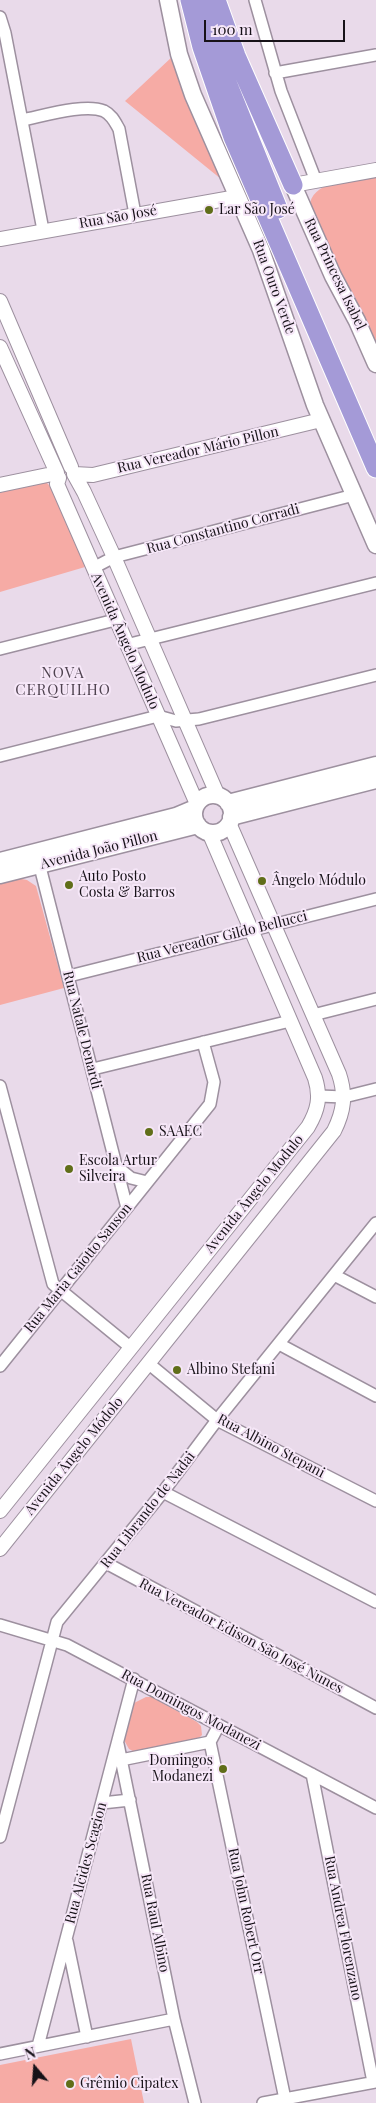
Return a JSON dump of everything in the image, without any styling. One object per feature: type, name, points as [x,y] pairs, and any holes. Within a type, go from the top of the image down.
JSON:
[{"type":"highway","points":[[190,0],[202,47],[233,137],[376,468]]},
{"type":"highway","points":[[204,0],[216,49],[234,105],[376,435]]},
{"type":"highway","points":[[216,0],[236,56],[293,185]]},
{"type":"main road","name":"Rua Ouro Verde","points":[[168,0],[184,70],[268,267],[321,420],[376,545]]},
{"type":"main road","name":"Rua Princesa Isabel","points":[[293,185],[333,276],[357,321],[376,364]]},
{"type":"main road","points":[[226,810],[376,765]]},
{"type":"main road","points":[[226,810],[223,830],[203,829],[194,817],[196,806],[204,798],[226,810],[376,780]]},
{"type":"main road","name":"Avenida João Pillon","points":[[0,875],[38,859],[176,816],[196,806]]},
{"type":"main road","name":"Avenida João Pillon","points":[[0,862],[38,859],[203,829]]},
{"type":"street","points":[[255,0],[275,73],[316,181]]},
{"type":"street","points":[[0,17],[6,33],[43,230]]},
{"type":"street","points":[[275,73],[376,55]]},
{"type":"street","points":[[22,120],[90,108],[105,111],[113,118],[119,129],[135,214]]},
{"type":"street","points":[[293,185],[376,170]]},
{"type":"street","name":"Rua São José","points":[[0,239],[237,197]]},
{"type":"street","name":"Avenida Ângelo Modulo","points":[[0,301],[73,470],[114,557],[149,640],[226,810],[339,1074],[344,1097],[342,1112],[334,1131],[148,1363]]},
{"type":"street","name":"Avenida Ângelo Modulo","points":[[0,347],[58,475],[58,484],[93,568],[196,806]]},
{"type":"street","name":"Rua Vereador Mário Pillon","points":[[73,470],[93,475],[321,420]]},
{"type":"street","points":[[0,485],[58,475],[61,466],[66,464],[73,470]]},
{"type":"street","name":"Rua Constantino Corradi","points":[[93,568],[114,557],[354,495]]},
{"type":"street","points":[[126,645],[376,583]]},
{"type":"street","points":[[0,650],[115,620]]},
{"type":"street","points":[[0,756],[158,716],[176,721],[185,721],[376,675]]},
{"type":"street","points":[[203,829],[251,930],[315,1078],[320,1096],[344,1097],[376,1089]]},
{"type":"street","name":"Rua Natale Denardi","points":[[38,859],[126,1208]]},
{"type":"street","name":"Rua Vereador Gildo Bellucci","points":[[68,976],[376,899]]},
{"type":"street","points":[[313,1015],[376,999]]},
{"type":"street","points":[[92,1069],[290,1021]]},
{"type":"street","name":"Rua Maria Gaiotto Sanson","points":[[0,1366],[210,1104],[214,1082],[203,1042]]},
{"type":"street","points":[[0,1086],[53,1284],[130,1347]]},
{"type":"street","name":"Avenida Ângelo Modulo","points":[[0,1511],[308,1127],[317,1111],[320,1096]]},
{"type":"street","points":[[0,1134],[12,1131]]},
{"type":"street","points":[[116,1165],[131,1178],[147,1182]]},
{"type":"street","name":"Rua Librando de Nadai","points":[[0,1837],[57,1622],[163,1492],[217,1420],[376,1223]]},
{"type":"street","points":[[334,1275],[376,1296]]},
{"type":"street","points":[[152,1321],[170,1335]]},
{"type":"street","points":[[278,1344],[376,1396]]},
{"type":"street","name":"Avenida Ângelo Módolo","points":[[0,1548],[148,1363]]},
{"type":"street","name":"Rua Albino Stepani","points":[[148,1363],[217,1420],[376,1501]]},
{"type":"street","points":[[111,1372],[130,1386]]},
{"type":"street","points":[[163,1492],[376,1602]]},
{"type":"street","name":"Rua Vereador Edison São José Nunes","points":[[106,1563],[376,1708]]},
{"type":"street","name":"Rua Domingos Modanezi","points":[[0,1625],[67,1645],[376,1808]]},
{"type":"street","name":"Rua Alcides Scagion","points":[[38,2046],[134,1680]]},
{"type":"street","points":[[122,1760],[210,1742],[219,1725]]},
{"type":"street","name":"Rua John Robert Orr","points":[[210,1742],[285,2099]]},
{"type":"street","name":"Rua Raul Albino","points":[[118,1743],[174,2020],[195,2103]]},
{"type":"street","name":"Rua Andrea Florenzano","points":[[312,1774],[375,2082]]},
{"type":"street","points":[[102,1803],[130,1800]]},
{"type":"street","points":[[67,1937],[87,2037]]},
{"type":"street","points":[[0,2054],[174,2020]]},
{"type":"street","points":[[263,2103],[375,2082]]},
{"type":"shaded area","points":[[173,56],[221,179],[125,101]]},
{"type":"shaded area","points":[[376,176],[376,350],[344,287],[310,203],[320,189],[328,185]]},
{"type":"shaded area","points":[[44,480],[52,488],[85,567],[0,592],[0,490]]},
{"type":"shaded area","points":[[17,878],[27,880],[36,886],[64,988],[0,1005],[0,883]]},
{"type":"shaded area","points":[[146,1697],[152,1697],[197,1722],[201,1726],[202,1735],[198,1739],[135,1752],[129,1749],[124,1740],[134,1703]]},
{"type":"shaded area","name":"Grêmio Cipatex","points":[[131,2039],[144,2103],[0,2103],[0,2065]]},
{"type":"place","name":"Lar São José","points":[[209,210]]},
{"type":"place","name":"Ângelo Módulo","points":[[262,881]]},
{"type":"place","name":"Auto Posto Costa & Barros","points":[[69,885]]},
{"type":"place","name":"SAAEC","points":[[149,1132]]},
{"type":"place","name":"Escola Artur Silveira","points":[[69,1169]]},
{"type":"place","name":"Albino Stefani","points":[[177,1370]]},
{"type":"place","name":"Domingos Modanezi","points":[[223,1769]]},
{"type":"place","name":"Grêmio Cipatex","points":[[70,2084]]},
{"type":"district","name":"NOVA CERQUILHO","points":[[63,682]]}]
